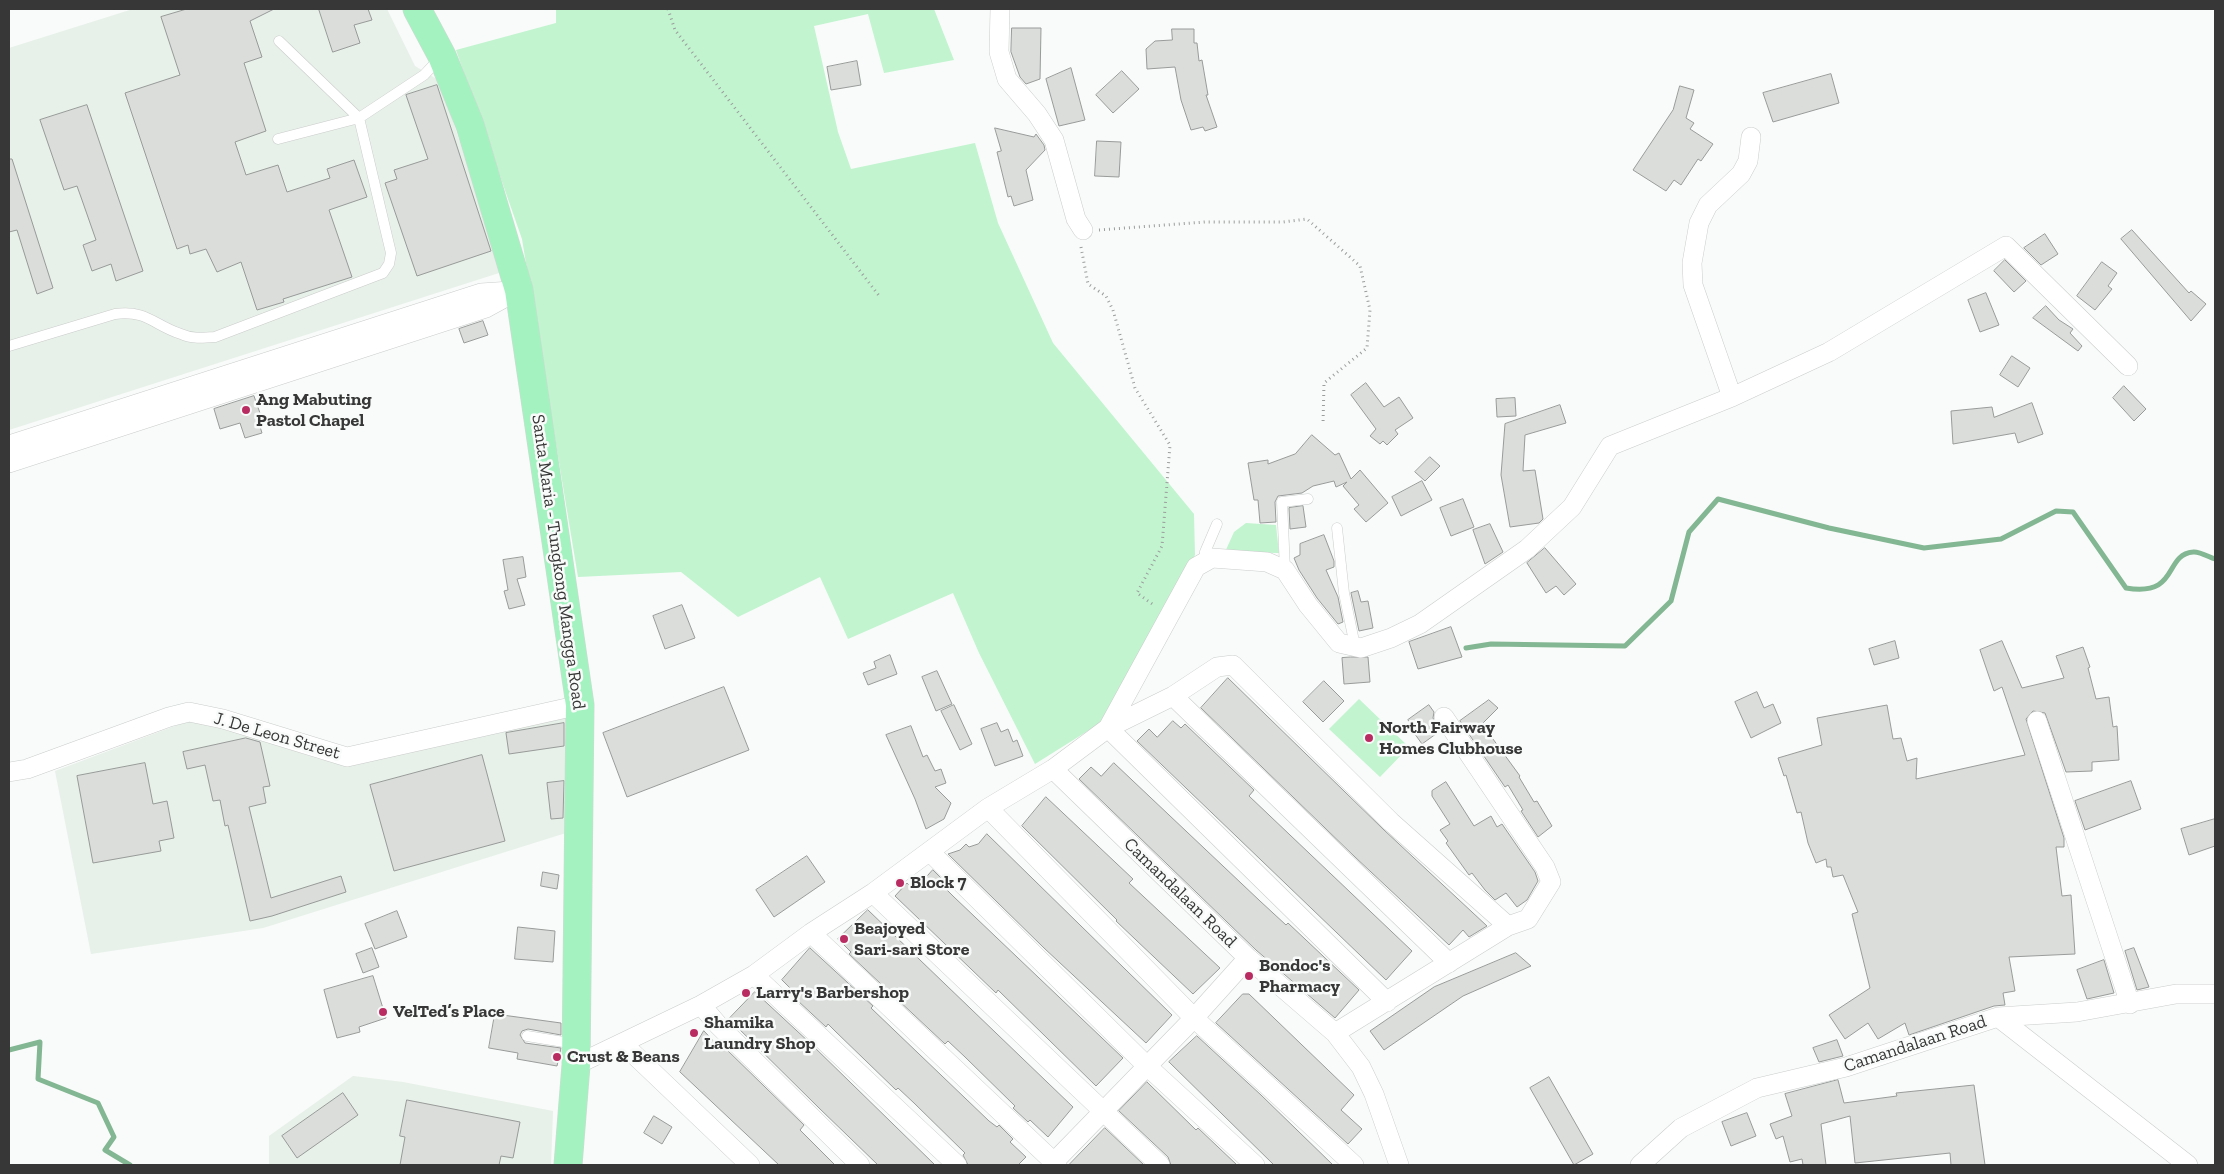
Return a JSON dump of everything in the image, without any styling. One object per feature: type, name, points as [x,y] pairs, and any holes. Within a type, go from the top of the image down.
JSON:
[{"type":"main road","name":"Santa Maria - Tungkong Mangga Road","points":[[417,9],[442,56],[470,125],[519,290],[580,705],[577,1054],[568,1165]]},
{"type":"street","points":[[1000,9],[999,52],[1007,79],[1037,114],[1054,140],[1076,219],[1084,230]]},
{"type":"street","points":[[1732,397],[1693,285],[1692,263],[1698,223],[1708,205],[1741,174],[1748,161],[1751,137]]},
{"type":"street","points":[[1108,728],[1196,567],[1204,562],[1212,558],[1267,562],[1285,570],[1308,605],[1339,643],[1361,648],[1392,638],[1420,624],[1526,549],[1572,507],[1610,446],[1732,397],[1829,352],[2006,246],[2128,366]]},
{"type":"street","points":[[9,445],[481,294],[519,290]]},
{"type":"street","points":[[9,463],[486,308],[519,290]]},
{"type":"street","points":[[577,1054],[622,1043],[701,1005],[754,975],[811,933],[873,893],[988,808],[1053,769],[1108,728],[1173,696],[1216,667],[1233,665],[1391,822],[1508,926]]},
{"type":"street","points":[[1173,696],[1449,962]]},
{"type":"street","name":"J. De Leon Street","points":[[9,772],[27,769],[168,717],[189,712],[223,719],[347,757],[580,705]]},
{"type":"street","points":[[1335,1033],[1508,926],[1528,919],[1551,882],[1545,867],[1444,717]]},
{"type":"street","points":[[2037,720],[2130,1004]]},
{"type":"street","points":[[1108,728],[1387,1002]]},
{"type":"street","name":"Camandalaan Road","points":[[1053,769],[1248,958],[1335,1033],[1364,1074],[1374,1094],[1399,1165]]},
{"type":"street","points":[[988,808],[1194,1018],[1354,1165]]},
{"type":"street","points":[[930,852],[1147,1066],[1256,1165]]},
{"type":"street","points":[[873,893],[1160,1165]]},
{"type":"street","points":[[811,933],[1054,1164],[1194,1018],[1248,958]]},
{"type":"street","points":[[754,975],[957,1165]]},
{"type":"street","name":"Camandalaan Road","points":[[1640,1165],[1681,1128],[1757,1088],[1846,1068],[1998,1017],[2077,1012],[2130,1004],[2176,994],[2215,994]]},
{"type":"street","points":[[701,1005],[719,1026],[860,1165]]},
{"type":"street","points":[[1998,1017],[2188,1165]]},
{"type":"street","points":[[622,1043],[750,1165]]},
{"type":"lane","points":[[9,346],[115,314],[129,312],[146,316],[180,334],[197,338],[215,337],[383,273],[389,264],[391,253],[358,118],[279,41]]},
{"type":"lane","points":[[278,139],[358,118],[424,76],[442,56]]},
{"type":"lane","points":[[1285,570],[1282,502],[1308,499]]},
{"type":"lane","points":[[1204,562],[1205,552],[1217,524]]},
{"type":"lane","points":[[1337,528],[1344,593],[1355,646]]},
{"type":"lane","points":[[527,1036],[577,1054]]},
{"type":"path","points":[[668,9],[675,30],[880,298]]},
{"type":"path","points":[[1170,616],[1137,593],[1162,546],[1170,445],[1135,388],[1113,310],[1106,296],[1088,284],[1080,239],[1084,230],[1308,218],[1360,266],[1370,310],[1366,348],[1324,383],[1323,424]]},
{"type":"shaded area","points":[[133,9],[387,9],[415,66],[440,81],[502,272],[9,430],[9,48]]},
{"type":"shaded area","points":[[575,712],[569,832],[263,928],[91,954],[55,771],[188,721],[205,721],[319,759],[345,762]]},
{"type":"shaded area","points":[[353,1076],[403,1082],[553,1111],[551,1165],[269,1165],[269,1136]]},
{"type":"green space","points":[[556,9],[934,9],[954,60],[884,73],[868,14],[814,26],[838,132],[851,169],[975,143],[998,223],[1053,343],[1194,514],[1195,555],[1102,722],[1035,764],[979,653],[953,593],[848,639],[820,577],[738,617],[681,572],[578,577],[522,239],[456,50],[556,23]]},
{"type":"green space","points":[[1246,523],[1276,525],[1279,553],[1225,552],[1234,532]]},
{"type":"green space","name":"North Fairway Homes Clubhouse","points":[[1359,699],[1409,747],[1380,777],[1329,729]]},
{"type":"building","points":[[187,9],[274,9],[250,21],[262,57],[244,63],[266,131],[235,142],[246,175],[278,165],[287,192],[330,178],[327,169],[354,160],[367,197],[329,210],[352,277],[283,299],[284,302],[257,310],[241,262],[217,272],[206,249],[190,254],[188,245],[177,249],[125,93],[180,75],[161,17]]},
{"type":"building","points":[[319,9],[368,9],[372,20],[354,25],[360,43],[333,52]]},
{"type":"building","points":[[1012,28],[1041,28],[1040,79],[1026,84],[1020,77],[1011,52]]},
{"type":"building","points":[[1172,29],[1194,29],[1194,43],[1197,43],[1199,61],[1202,60],[1208,95],[1206,95],[1217,127],[1205,131],[1203,127],[1191,130],[1181,100],[1175,67],[1147,69],[1146,49],[1155,41],[1172,40]]},
{"type":"building","points":[[857,61],[861,85],[831,90],[827,67]]},
{"type":"building","points":[[1071,68],[1085,120],[1059,126],[1046,79]]},
{"type":"building","points":[[1122,71],[1139,89],[1113,113],[1096,95]]},
{"type":"building","points":[[1831,74],[1839,103],[1773,122],[1763,93]]},
{"type":"building","points":[[437,85],[491,251],[417,276],[385,183],[397,179],[394,170],[428,159],[406,95]]},
{"type":"building","points":[[1680,86],[1694,90],[1686,118],[1694,123],[1690,129],[1713,144],[1701,161],[1698,159],[1681,185],[1674,180],[1666,191],[1633,170],[1673,110]]},
{"type":"building","points":[[87,105],[143,271],[116,281],[111,264],[92,271],[83,245],[96,240],[77,186],[64,190],[40,120]]},
{"type":"building","points":[[995,128],[1034,137],[1036,134],[1044,145],[1045,150],[1026,170],[1033,200],[1014,206],[1011,196],[1008,197],[997,152],[1001,151]]},
{"type":"building","points":[[1097,141],[1121,142],[1119,177],[1095,176]]},
{"type":"building","points":[[9,159],[12,159],[53,288],[37,294],[17,230],[9,232]]},
{"type":"building","points":[[2132,230],[2189,293],[2191,291],[2206,304],[2191,321],[2121,239]]},
{"type":"building","points":[[2045,234],[2058,254],[2041,265],[2024,248]]},
{"type":"building","points":[[2005,260],[2026,281],[2014,292],[1994,271]]},
{"type":"building","points":[[2102,262],[2117,273],[2108,286],[2112,289],[2095,310],[2077,296]]},
{"type":"building","points":[[1986,293],[1999,325],[1980,332],[1968,300]]},
{"type":"building","points":[[2046,306],[2059,320],[2073,329],[2070,333],[2082,346],[2078,351],[2033,318]]},
{"type":"building","points":[[483,321],[488,335],[464,343],[459,329]]},
{"type":"building","points":[[2012,356],[2030,368],[2018,387],[2000,375]]},
{"type":"building","points":[[1366,383],[1384,407],[1399,397],[1413,418],[1395,430],[1398,434],[1387,445],[1383,441],[1380,444],[1370,436],[1376,429],[1351,395]]},
{"type":"building","points":[[2124,386],[2146,409],[2134,421],[2113,398]]},
{"type":"building","points":[[254,396],[261,416],[257,417],[262,433],[245,438],[240,423],[220,429],[214,409]]},
{"type":"building","points":[[1515,398],[1516,416],[1497,417],[1496,399]]},
{"type":"building","points":[[2032,403],[2043,434],[2018,443],[2015,433],[1953,444],[1951,411],[1992,407],[1994,417]]},
{"type":"building","points":[[1560,405],[1566,423],[1525,435],[1523,471],[1535,470],[1543,519],[1539,523],[1510,527],[1501,475],[1505,424]]},
{"type":"building","points":[[1312,435],[1335,455],[1339,453],[1351,479],[1360,470],[1388,503],[1366,522],[1354,509],[1359,505],[1343,486],[1347,482],[1336,487],[1334,481],[1313,486],[1302,493],[1278,496],[1275,502],[1276,522],[1260,523],[1258,500],[1254,500],[1248,463],[1268,460],[1268,464],[1295,454]]},
{"type":"building","points":[[1430,457],[1440,466],[1425,481],[1415,472]]},
{"type":"building","points":[[1422,481],[1432,500],[1401,516],[1392,497]]},
{"type":"building","points":[[1463,499],[1474,527],[1451,536],[1440,508]]},
{"type":"building","points":[[1303,506],[1306,527],[1290,529],[1289,508]]},
{"type":"building","points":[[1490,524],[1503,552],[1485,564],[1473,530]]},
{"type":"building","points":[[1324,535],[1334,561],[1334,567],[1326,570],[1338,597],[1343,622],[1338,624],[1317,598],[1299,570],[1294,558],[1300,555],[1300,544]]},
{"type":"building","points":[[1545,548],[1576,584],[1564,595],[1556,586],[1546,593],[1527,563]]},
{"type":"building","points":[[523,557],[526,577],[517,579],[525,605],[509,609],[504,591],[508,590],[503,560]]},
{"type":"building","points":[[1358,591],[1361,602],[1368,601],[1373,628],[1359,631],[1351,593]]},
{"type":"building","points":[[682,605],[695,638],[665,649],[653,616]]},
{"type":"building","points":[[1451,627],[1462,657],[1418,669],[1409,642]]},
{"type":"building","points":[[1895,641],[1899,658],[1874,665],[1869,649]]},
{"type":"building","points":[[2002,641],[2022,688],[2064,678],[2056,656],[2083,647],[2090,667],[2088,668],[2096,699],[2109,697],[2113,727],[2117,726],[2119,760],[2092,762],[2092,771],[2066,772],[2045,713],[2033,711],[2026,719],[2064,838],[2064,847],[2056,847],[2062,896],[2071,895],[2075,954],[2009,957],[2015,991],[2003,993],[2005,1005],[1994,1006],[1909,1035],[1905,1023],[1878,1039],[1868,1023],[1845,1039],[1829,1015],[1870,988],[1852,914],[1858,912],[1843,875],[1833,877],[1831,867],[1827,867],[1826,859],[1816,863],[1808,843],[1801,812],[1797,813],[1786,775],[1784,776],[1778,758],[1822,745],[1817,718],[1887,705],[1893,739],[1901,738],[1907,761],[1917,758],[1916,779],[2025,755],[2002,687],[1994,691],[1980,650]]},
{"type":"building","points":[[890,655],[897,674],[868,685],[863,673],[876,668],[874,662]]},
{"type":"building","points":[[1368,657],[1370,682],[1344,684],[1342,658]]},
{"type":"building","points":[[937,671],[952,704],[936,711],[922,677]]},
{"type":"building","points":[[1228,678],[1384,830],[1487,926],[1469,937],[1463,930],[1449,945],[1355,857],[1201,708]]},
{"type":"building","points":[[1324,681],[1344,701],[1323,722],[1303,702]]},
{"type":"building","points":[[724,687],[749,750],[627,797],[603,733]]},
{"type":"building","points":[[1757,692],[1764,708],[1773,704],[1781,723],[1751,738],[1735,702]]},
{"type":"building","points":[[1489,700],[1498,708],[1482,724],[1520,776],[1534,802],[1537,801],[1552,826],[1538,837],[1521,811],[1523,810],[1508,785],[1505,787],[1460,721]]},
{"type":"building","points":[[954,705],[972,744],[960,750],[941,711]]},
{"type":"building","points":[[1429,705],[1434,712],[1433,718],[1440,731],[1422,744],[1412,730],[1414,728],[1408,720]]},
{"type":"building","points":[[1173,721],[1181,728],[1185,724],[1254,790],[1249,796],[1412,951],[1386,980],[1137,741],[1149,729],[1157,737]]},
{"type":"building","points":[[564,723],[564,746],[509,754],[506,733]]},
{"type":"building","points":[[997,723],[1001,732],[1008,729],[1013,742],[1017,740],[1023,756],[995,766],[981,729]]},
{"type":"building","points":[[911,726],[923,757],[927,755],[935,771],[941,769],[946,783],[935,787],[951,803],[944,819],[926,829],[915,799],[886,735]]},
{"type":"building","points":[[246,738],[260,742],[270,786],[263,787],[266,803],[249,807],[271,898],[341,876],[346,892],[272,916],[250,921],[228,825],[225,826],[220,800],[213,801],[205,765],[187,769],[183,752]]},
{"type":"building","points":[[482,755],[505,841],[394,871],[370,785]]},
{"type":"building","points":[[145,763],[153,804],[167,801],[174,838],[159,841],[161,851],[93,863],[77,776]]},
{"type":"building","points":[[1114,763],[1260,901],[1286,925],[1288,923],[1359,990],[1335,1018],[1256,950],[1079,779],[1091,767],[1101,776]]},
{"type":"building","points":[[564,781],[563,818],[551,819],[547,783]]},
{"type":"building","points":[[2131,781],[2141,809],[2085,830],[2075,801]]},
{"type":"building","points":[[1446,782],[1474,826],[1491,816],[1497,827],[1502,824],[1535,872],[1538,881],[1527,900],[1517,907],[1506,893],[1495,900],[1472,873],[1469,875],[1446,843],[1448,841],[1440,830],[1450,824],[1432,796],[1432,791]]},
{"type":"building","points":[[1046,797],[1133,879],[1129,883],[1220,968],[1193,994],[1116,921],[1022,826]]},
{"type":"building","points":[[2215,819],[2215,846],[2189,855],[2181,829]]},
{"type":"building","points":[[987,834],[1172,1015],[1146,1043],[1044,948],[948,854],[960,850],[966,844],[969,847],[978,844]]},
{"type":"building","points":[[807,856],[825,882],[774,917],[756,890]]},
{"type":"building","points":[[933,870],[945,882],[942,885],[954,897],[1123,1058],[1096,1086],[998,990],[996,993],[895,896],[907,883],[914,890]]},
{"type":"building","points":[[543,872],[559,875],[557,889],[541,886]]},
{"type":"building","points":[[868,910],[1073,1107],[1048,1137],[1030,1120],[1028,1122],[1013,1108],[1015,1106],[948,1041],[945,1044],[849,954],[851,952],[838,939]]},
{"type":"building","points":[[397,911],[407,937],[375,949],[365,924]]},
{"type":"building","points":[[518,927],[555,931],[553,962],[515,959]]},
{"type":"building","points":[[372,948],[379,967],[363,973],[356,954]]},
{"type":"building","points":[[810,948],[873,1006],[871,1008],[989,1121],[997,1127],[999,1125],[1013,1139],[1010,1142],[1026,1157],[1018,1165],[968,1165],[963,1155],[965,1153],[914,1103],[898,1088],[896,1090],[828,1024],[826,1027],[797,1000],[799,997],[782,980]]},
{"type":"building","points":[[2134,948],[2149,987],[2137,990],[2125,951]]},
{"type":"building","points":[[1516,953],[1531,966],[1463,996],[1384,1050],[1370,1031],[1434,987]]},
{"type":"building","points":[[2104,960],[2114,993],[2087,999],[2077,970]]},
{"type":"building","points":[[373,976],[386,1018],[359,1027],[360,1032],[337,1038],[324,990]]},
{"type":"building","points":[[755,992],[935,1165],[878,1165],[729,1019]]},
{"type":"building","points":[[1243,994],[1249,994],[1354,1095],[1341,1110],[1362,1129],[1348,1144],[1216,1023]]},
{"type":"building","points":[[495,1014],[561,1023],[561,1035],[528,1029],[522,1031],[520,1035],[525,1043],[561,1048],[557,1066],[517,1059],[518,1053],[489,1048]]},
{"type":"building","points":[[704,1031],[722,1050],[725,1048],[804,1125],[800,1130],[835,1165],[779,1165],[680,1072]]},
{"type":"building","points":[[1197,1036],[1333,1165],[1274,1165],[1169,1062]]},
{"type":"building","points":[[1837,1040],[1843,1056],[1819,1062],[1813,1048]]},
{"type":"building","points":[[1549,1077],[1593,1154],[1574,1165],[1530,1088]]},
{"type":"building","points":[[1838,1080],[1844,1103],[1897,1096],[1896,1093],[1974,1085],[1985,1165],[1951,1165],[1950,1153],[1855,1163],[1850,1116],[1821,1124],[1826,1165],[1803,1165],[1802,1159],[1790,1162],[1783,1136],[1776,1139],[1770,1124],[1792,1116],[1785,1094]]},
{"type":"building","points":[[1147,1082],[1196,1130],[1198,1128],[1237,1165],[1171,1165],[1168,1157],[1119,1111]]},
{"type":"building","points":[[343,1093],[358,1115],[297,1158],[282,1136]]},
{"type":"building","points":[[407,1100],[520,1122],[513,1158],[501,1156],[499,1165],[400,1165],[405,1137],[400,1136]]},
{"type":"building","points":[[1747,1113],[1756,1136],[1731,1146],[1722,1122]]},
{"type":"building","points":[[654,1116],[672,1127],[662,1144],[644,1133]]},
{"type":"building","points":[[1105,1128],[1144,1165],[1069,1165]]},
{"type":"waterway","points":[[1466,648],[1491,644],[1625,646],[1671,601],[1689,532],[1718,499],[1829,528],[1924,548],[2001,539],[2056,511],[2073,512],[2126,588],[2143,589],[2155,587],[2163,581],[2177,560],[2193,552],[2215,559]]},
{"type":"waterway","points":[[9,1050],[40,1042],[38,1079],[98,1103],[114,1137],[105,1150],[130,1165]]},
{"type":"place","name":"Ang Mabuting Pastol Chapel","points":[[246,410]]},
{"type":"place","name":"North Fairway Homes Clubhouse","points":[[1369,738]]},
{"type":"place","name":"Block 7","points":[[900,883]]},
{"type":"place","name":"Beajoyed Sari-sari Store","points":[[844,939]]},
{"type":"place","name":"Bondoc's Pharmacy","points":[[1249,976]]},
{"type":"place","name":"Larry's Barbershop","points":[[746,993]]},
{"type":"place","name":"VelTed’s Place","points":[[383,1012]]},
{"type":"place","name":"Shamika Laundry Shop","points":[[694,1033]]},
{"type":"place","name":"Crust & Beans","points":[[557,1057]]}]
